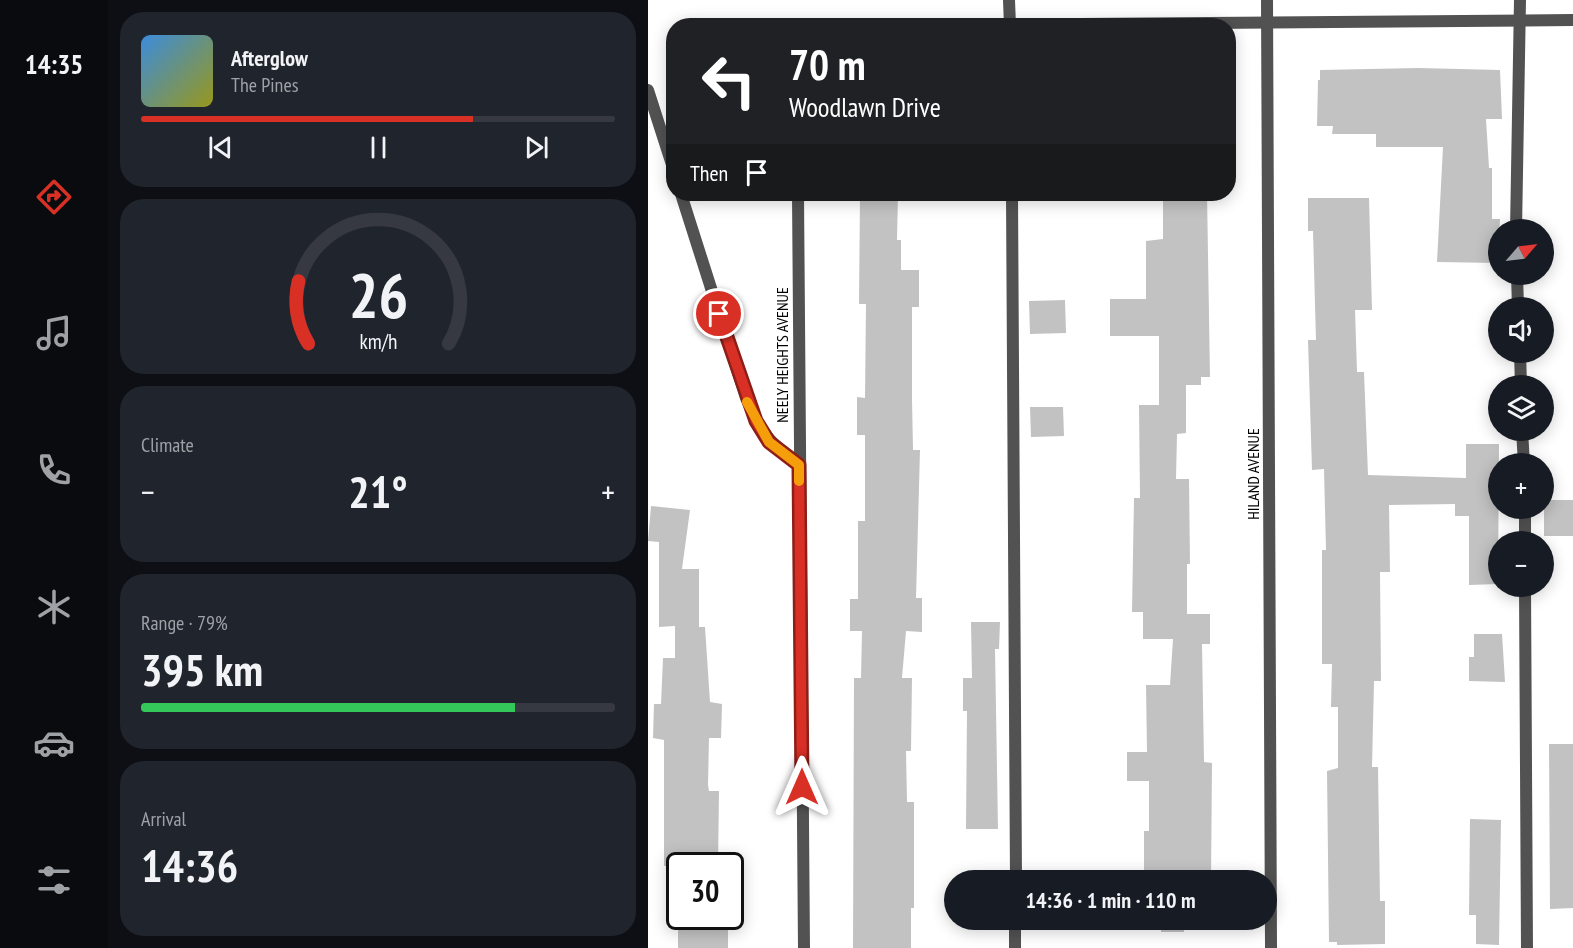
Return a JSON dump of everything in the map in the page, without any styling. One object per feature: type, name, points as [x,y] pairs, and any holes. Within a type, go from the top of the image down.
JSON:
[{"type":"street","points":[[1010,0],[1010,18]]},
{"type":"street","name":"HILAND AVENUE","points":[[1267,0],[1271,948]]},
{"type":"street","points":[[1516,219],[1520,0]]},
{"type":"street","points":[[1236,21],[1573,20]]},
{"type":"street","points":[[648,90],[666,146]]},
{"type":"street","points":[[683,201],[746,398],[756,421],[769,442],[799,465]]},
{"type":"street","name":"NEELY HEIGHTS AVENUE","points":[[798,201],[804,948]]},
{"type":"street","points":[[1012,201],[1016,870]]},
{"type":"street","points":[[1525,597],[1527,948]]},
{"type":"street","points":[[1015,948],[1016,930]]},
{"type":"building","points":[[1418,68],[1500,70],[1502,119],[1486,119],[1489,168],[1492,168],[1492,219],[1488,219],[1488,263],[1437,262],[1443,147],[1376,147],[1376,134],[1332,134],[1333,126],[1317,126],[1320,70]]},
{"type":"building","points":[[1308,198],[1369,198],[1372,310],[1355,310],[1357,372],[1364,372],[1368,475],[1466,478],[1466,444],[1499,444],[1499,453],[1488,453],[1488,519],[1498,519],[1498,531],[1488,531],[1488,584],[1469,585],[1469,516],[1455,516],[1455,504],[1389,505],[1390,572],[1380,572],[1381,681],[1374,681],[1372,767],[1378,767],[1380,901],[1385,901],[1385,944],[1337,945],[1337,942],[1329,942],[1327,771],[1338,768],[1338,707],[1331,707],[1332,664],[1322,664],[1322,550],[1326,550],[1324,469],[1312,470],[1308,340],[1316,340],[1313,231],[1308,231]]},
{"type":"building","points":[[860,201],[898,201],[897,240],[901,240],[901,270],[919,270],[919,307],[912,307],[912,399],[913,450],[920,450],[916,598],[922,598],[922,632],[906,631],[902,678],[912,678],[911,751],[906,751],[907,802],[914,802],[914,908],[911,908],[911,948],[853,948],[854,678],[861,678],[862,631],[850,631],[850,599],[858,599],[858,521],[865,521],[865,435],[857,435],[857,397],[865,398],[866,304],[859,304]]},
{"type":"building","points":[[1163,201],[1207,201],[1210,377],[1201,377],[1201,385],[1186,385],[1186,433],[1177,434],[1176,479],[1189,479],[1190,564],[1187,564],[1187,614],[1210,614],[1210,644],[1202,644],[1204,762],[1212,763],[1211,870],[1144,870],[1144,831],[1149,831],[1149,781],[1127,781],[1127,752],[1147,752],[1146,685],[1170,685],[1173,639],[1143,639],[1143,612],[1132,612],[1134,498],[1140,498],[1139,405],[1159,405],[1159,336],[1110,336],[1110,299],[1146,299],[1146,241],[1163,239]]},
{"type":"building","points":[[1065,300],[1066,333],[1030,334],[1029,301]]},
{"type":"building","points":[[1030,407],[1063,407],[1064,436],[1031,437]]},
{"type":"building","points":[[1554,500],[1573,500],[1573,536],[1554,536],[1554,531],[1544,531],[1544,519],[1554,519]]},
{"type":"building","points":[[651,506],[690,510],[682,569],[699,569],[699,627],[705,627],[710,702],[722,704],[721,738],[709,738],[709,791],[719,791],[718,852],[666,852],[666,866],[664,866],[664,740],[653,738],[654,704],[661,704],[663,658],[675,658],[675,626],[659,627],[659,542],[648,541]]},
{"type":"building","points":[[971,622],[1000,622],[999,649],[995,649],[998,829],[966,829],[967,711],[963,711],[963,678],[972,678]]},
{"type":"building","points":[[1474,634],[1502,634],[1505,682],[1469,681],[1469,657],[1474,657]]},
{"type":"building","points":[[1549,744],[1573,744],[1573,908],[1550,909]]},
{"type":"building","points":[[1470,819],[1501,820],[1499,945],[1476,944],[1476,915],[1469,915]]},
{"type":"building","points":[[678,930],[728,930],[728,948],[678,948]]},
{"type":"building","points":[[1161,930],[1184,930],[1184,932],[1161,932]]},
{"type":"slow traffic","points":[[747,402],[769,442],[799,465],[799,481]]},
{"type":"route","points":[[719,314],[746,398],[756,421],[769,442],[799,465],[802,787]]}]
